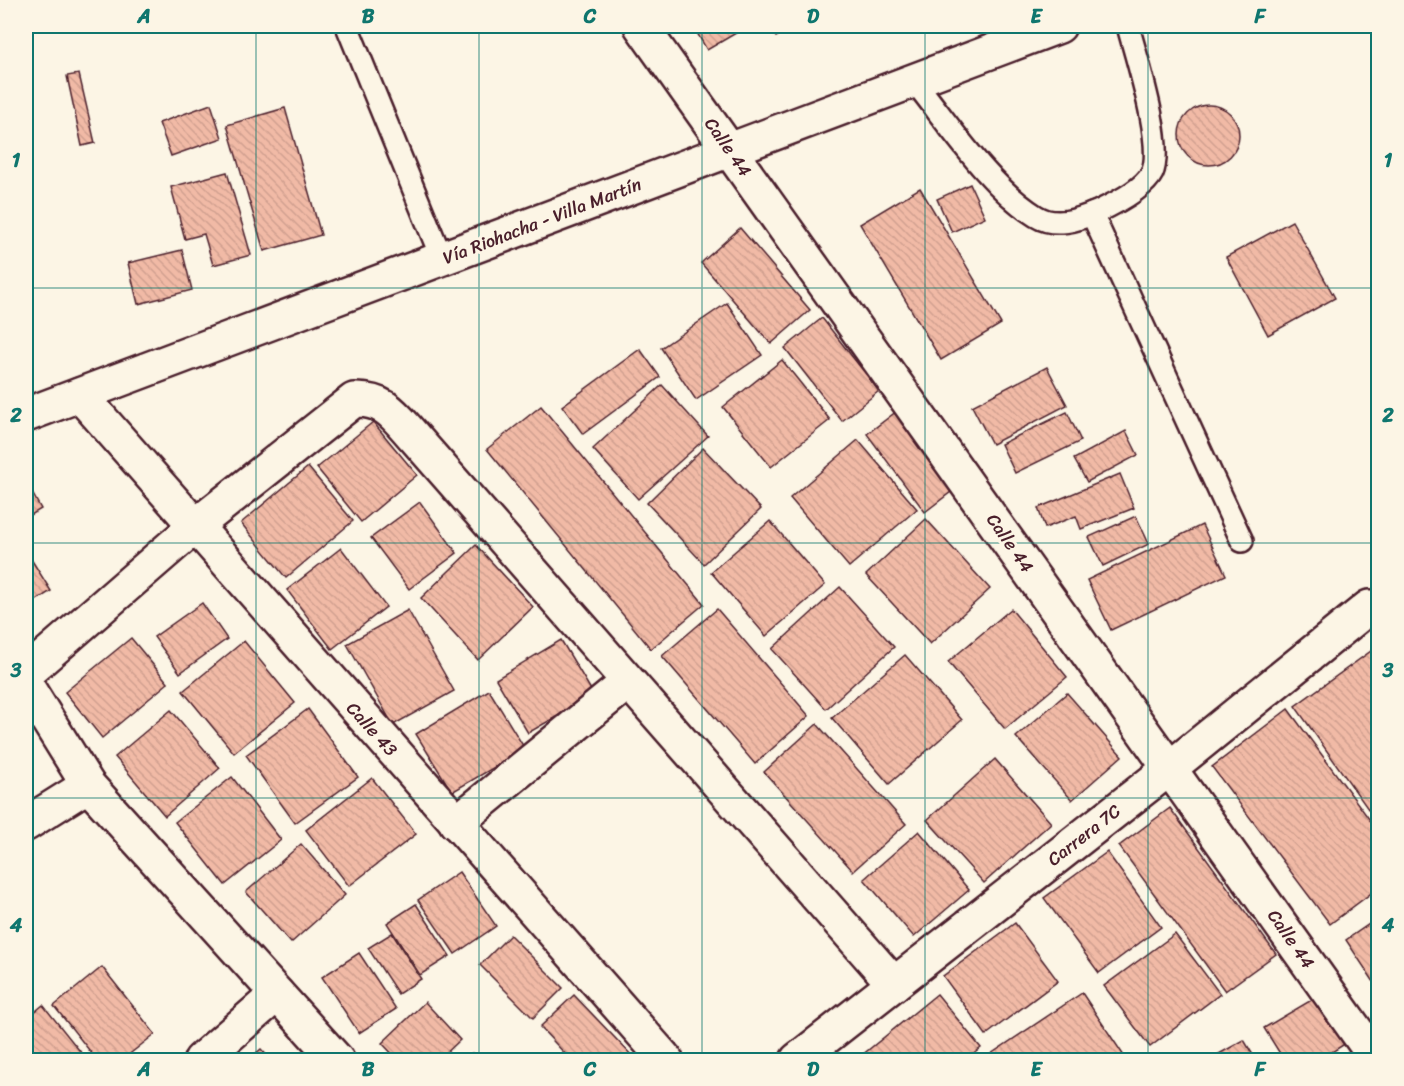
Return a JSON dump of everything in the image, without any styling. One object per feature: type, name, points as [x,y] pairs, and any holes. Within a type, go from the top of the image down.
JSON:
[{"type":"street","name":"Calle 44","points":[[641,26],[1377,1060]]},
{"type":"street","name":"Vía Riohacha - Villa Martín","points":[[29,409],[80,395],[914,81],[1050,27]]},
{"type":"street","name":"Calle 43","points":[[80,395],[666,1060]]},
{"type":"street","points":[[26,673],[194,527],[354,400],[372,400],[395,416],[894,984]]},
{"type":"street","name":"Carrera 7C","points":[[797,1060],[1170,768],[1369,607]]},
{"type":"street","points":[[456,823],[628,682]]},
{"type":"street","points":[[26,685],[88,784],[338,1060]]},
{"type":"street","points":[[26,824],[88,784]]},
{"type":"street","points":[[201,1060],[277,994]]},
{"type":"lane","points":[[347,26],[442,259]]},
{"type":"lane","points":[[914,81],[998,186],[1037,218],[1070,223],[1120,201],[1152,174],[1156,155],[1151,118],[1128,26]]},
{"type":"lane","points":[[1092,214],[1242,541]]},
{"type":"building","points":[[693,26],[748,26],[707,50]]},
{"type":"building","points":[[769,26],[795,26],[776,37]]},
{"type":"building","points":[[79,74],[95,143],[82,146],[67,76]]},
{"type":"building","points":[[211,104],[222,138],[171,156],[159,123]]},
{"type":"building","points":[[1209,105],[1226,110],[1234,118],[1239,135],[1234,152],[1226,160],[1209,165],[1192,160],[1184,152],[1179,135],[1184,118],[1192,110]]},
{"type":"building","points":[[285,108],[321,235],[264,251],[227,125]]},
{"type":"building","points":[[227,172],[251,255],[213,265],[204,234],[185,239],[171,187]]},
{"type":"building","points":[[970,184],[985,217],[952,232],[937,199]]},
{"type":"building","points":[[920,188],[1001,324],[941,360],[860,224]]},
{"type":"building","points":[[1292,221],[1335,298],[1268,335],[1226,257]]},
{"type":"building","points":[[740,228],[810,310],[771,344],[701,263]]},
{"type":"building","points":[[182,250],[192,290],[138,304],[128,263]]},
{"type":"building","points":[[727,303],[762,355],[696,400],[661,348]]},
{"type":"building","points":[[822,318],[879,391],[842,421],[785,348]]},
{"type":"building","points":[[640,349],[660,377],[583,434],[562,406]]},
{"type":"building","points":[[782,360],[830,420],[771,467],[723,407]]},
{"type":"building","points":[[1047,367],[1067,405],[992,444],[972,406]]},
{"type":"building","points":[[662,385],[708,436],[638,499],[593,449]]},
{"type":"building","points":[[541,406],[704,604],[651,649],[487,449]]},
{"type":"building","points":[[897,411],[956,488],[925,512],[867,434]]},
{"type":"building","points":[[1067,412],[1081,441],[1015,473],[1001,444]]},
{"type":"building","points":[[373,422],[417,475],[361,522],[317,468]]},
{"type":"building","points":[[1126,431],[1138,455],[1087,482],[1074,459]]},
{"type":"building","points":[[858,440],[917,509],[849,567],[790,498]]},
{"type":"building","points":[[703,448],[761,509],[704,564],[647,503]]},
{"type":"building","points":[[308,467],[353,521],[286,578],[241,523]]},
{"type":"building","points":[[1120,474],[1134,508],[1081,529],[1076,516],[1045,528],[1038,508]]},
{"type":"building","points":[[26,482],[41,509],[26,518]]},
{"type":"building","points":[[420,502],[457,553],[409,589],[371,538]]},
{"type":"building","points":[[1136,516],[1149,544],[1103,566],[1089,537]]},
{"type":"building","points":[[926,519],[990,589],[930,644],[866,575]]},
{"type":"building","points":[[770,521],[825,585],[766,636],[711,572]]},
{"type":"building","points":[[1202,525],[1226,575],[1111,630],[1087,580]]},
{"type":"building","points":[[476,545],[533,607],[478,660],[421,598]]},
{"type":"building","points":[[341,548],[386,607],[332,649],[287,590]]},
{"type":"building","points":[[26,551],[51,591],[26,607]]},
{"type":"building","points":[[840,587],[894,647],[826,709],[772,649]]},
{"type":"building","points":[[202,603],[227,639],[180,673],[154,637]]},
{"type":"building","points":[[717,609],[809,716],[755,764],[662,656]]},
{"type":"building","points":[[1011,609],[1067,677],[1005,729],[948,662]]},
{"type":"building","points":[[408,610],[454,691],[393,725],[347,644]]},
{"type":"building","points":[[131,638],[168,683],[102,738],[65,692]]},
{"type":"building","points":[[561,640],[594,695],[528,733],[496,679]]},
{"type":"building","points":[[244,641],[295,703],[234,753],[183,691]]},
{"type":"building","points":[[1378,646],[1378,823],[1295,706]]},
{"type":"building","points":[[905,655],[962,720],[889,784],[832,718]]},
{"type":"building","points":[[489,690],[525,749],[452,792],[416,734]]},
{"type":"building","points":[[1067,693],[1122,756],[1072,800],[1016,737]]},
{"type":"building","points":[[308,709],[358,777],[295,823],[246,755]]},
{"type":"building","points":[[1288,709],[1378,831],[1378,888],[1330,924],[1212,767]]},
{"type":"building","points":[[171,710],[220,768],[165,816],[115,757]]},
{"type":"building","points":[[817,724],[906,824],[853,871],[764,772]]},
{"type":"building","points":[[995,759],[1051,823],[984,883],[927,820]]},
{"type":"building","points":[[232,777],[281,840],[225,885],[175,822]]},
{"type":"building","points":[[372,778],[416,834],[349,886],[306,830]]},
{"type":"building","points":[[1170,808],[1276,954],[1225,991],[1119,846]]},
{"type":"building","points":[[919,831],[969,890],[914,937],[864,879]]},
{"type":"building","points":[[301,844],[345,895],[291,943],[246,892]]},
{"type":"building","points":[[1107,852],[1161,927],[1099,973],[1044,898]]},
{"type":"building","points":[[459,872],[496,926],[455,954],[418,900]]},
{"type":"building","points":[[416,904],[450,956],[420,975],[387,923]]},
{"type":"building","points":[[1378,918],[1378,988],[1346,940]]},
{"type":"building","points":[[1015,923],[1058,981],[986,1035],[943,976]]},
{"type":"building","points":[[392,933],[421,979],[398,994],[368,948]]},
{"type":"building","points":[[1175,934],[1220,994],[1150,1047],[1104,986]]},
{"type":"building","points":[[510,935],[563,988],[533,1018],[480,965]]},
{"type":"building","points":[[359,953],[396,1009],[359,1033],[322,977]]},
{"type":"building","points":[[102,967],[155,1034],[122,1060],[97,1060],[54,1006]]},
{"type":"building","points":[[1082,993],[1124,1056],[1117,1060],[982,1060]]},
{"type":"building","points":[[937,994],[981,1048],[966,1060],[856,1060]]},
{"type":"building","points":[[574,995],[636,1060],[571,1060],[540,1027]]},
{"type":"building","points":[[1320,995],[1348,1042],[1319,1060],[1284,1060],[1264,1028]]},
{"type":"building","points":[[425,1002],[460,1040],[439,1060],[398,1060],[382,1043]]},
{"type":"building","points":[[43,1005],[87,1060],[26,1060],[26,1019]]},
{"type":"building","points":[[1244,1040],[1256,1060],[1208,1060]]},
{"type":"building","points":[[261,1049],[271,1060],[248,1060]]},
{"type":"building","points":[[1353,1050],[1360,1060],[1336,1060]]},
{"type":"building","points":[[472,1053],[478,1060],[463,1060]]}]
